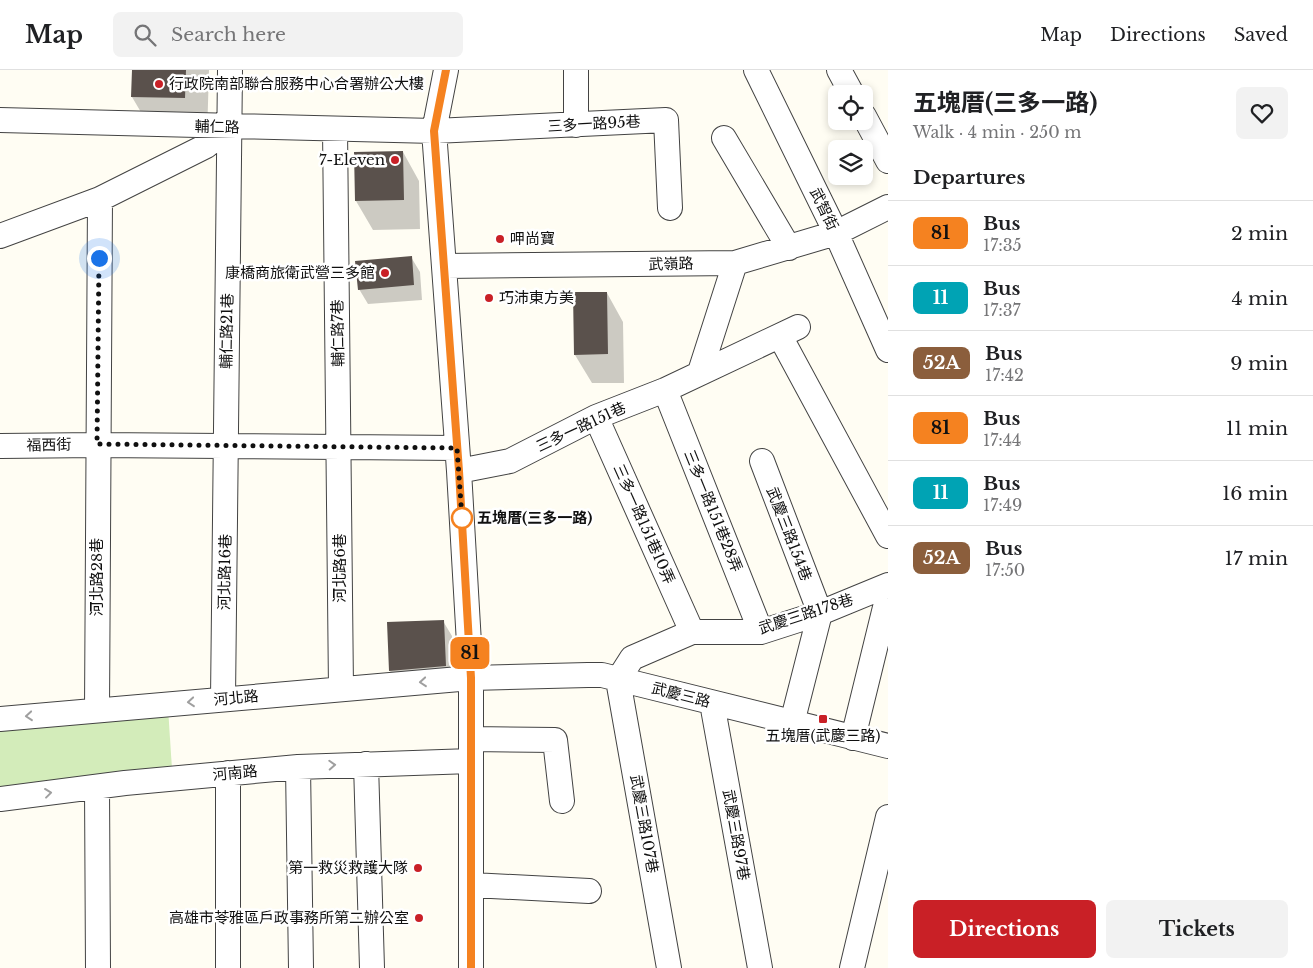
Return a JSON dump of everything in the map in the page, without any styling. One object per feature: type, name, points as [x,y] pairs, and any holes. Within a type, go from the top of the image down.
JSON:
[{"type":"street","name":"輔仁路21巷","points":[[226,446],[230,70]]},
{"type":"street","points":[[446,70],[434,131],[459,471],[471,678],[471,968]]},
{"type":"street","points":[[576,70],[576,125]]},
{"type":"street","name":"武智街","points":[[756,70],[836,233],[888,350]]},
{"type":"street","points":[[839,70],[847,85]]},
{"type":"street","name":"輔仁路","points":[[0,120],[434,131]]},
{"type":"street","name":"三多一路95巷","points":[[434,131],[666,120],[670,208]]},
{"type":"street","points":[[0,236],[100,198],[206,146],[230,127]]},
{"type":"street","name":"輔仁路7巷","points":[[335,129],[339,447]]},
{"type":"street","points":[[871,130],[888,161]]},
{"type":"street","points":[[724,138],[789,248]]},
{"type":"street","name":"河北路28巷","points":[[97,710],[97,444],[100,198]]},
{"type":"street","name":"武嶺路","points":[[444,266],[735,263],[836,233],[888,207]]},
{"type":"street","points":[[700,372],[735,263]]},
{"type":"street","name":"三多一路151巷","points":[[459,471],[510,460],[596,417],[665,390],[789,331],[888,536]]},
{"type":"street","name":"三多一路151巷28弄","points":[[665,390],[761,632]]},
{"type":"street","name":"三多一路151巷10弄","points":[[596,417],[692,632]]},
{"type":"street","name":"福西街","points":[[0,446],[97,444],[457,448]]},
{"type":"street","name":"河北路16巷","points":[[223,699],[226,446]]},
{"type":"street","name":"河北路6巷","points":[[339,447],[341,689]]},
{"type":"street","name":"武慶三路154巷","points":[[762,461],[820,613]]},
{"type":"street","name":"武慶三路178巷","points":[[618,680],[632,658],[692,632],[761,632],[820,613],[888,584]]},
{"type":"street","points":[[853,738],[888,595]]},
{"type":"street","points":[[792,723],[820,613]]},
{"type":"street","name":"武慶三路","points":[[471,678],[602,675],[888,746]]},
{"type":"street","name":"河北路","points":[[0,719],[471,678]]},
{"type":"street","name":"武慶三路107巷","points":[[618,680],[669,968]]},
{"type":"street","name":"武慶三路97巷","points":[[712,703],[760,968]]},
{"type":"street","name":"河南路","points":[[0,799],[228,773],[366,764],[555,740],[562,801]]},
{"type":"street","points":[[366,764],[372,968]]},
{"type":"street","points":[[298,767],[300,968]]},
{"type":"street","points":[[228,773],[228,968]]},
{"type":"street","points":[[97,787],[98,968]]},
{"type":"street","points":[[852,968],[888,817]]},
{"type":"street","points":[[472,885],[589,891]]},
{"type":"green space","points":[[168,708],[172,769],[0,791],[0,727]]},
{"type":"building","name":"行政院南部聯合服務中心合署辦公大樓","points":[[132,70],[186,70],[185,98],[131,97]]},
{"type":"building","points":[[403,151],[404,200],[355,201],[354,152]]},
{"type":"building","name":"康橋商旅衛武營三多館","points":[[412,256],[414,285],[358,290],[355,261]]},
{"type":"building","points":[[573,292],[607,292],[608,354],[574,355]]},
{"type":"building","points":[[444,620],[446,666],[389,671],[387,622]]},
{"type":"bus line","name":"81","points":[[446,70],[434,131],[459,471],[471,678],[471,968]]},
{"type":"place","name":"行政院南部聯合服務中心合署辦公大樓","points":[[159,84]]},
{"type":"place","name":"7-Eleven","points":[[395,160]]},
{"type":"place","name":"呷尚寶","points":[[500,239]]},
{"type":"place","name":"康橋商旅衛武營三多館","points":[[385,273]]},
{"type":"place","name":"巧沛東方美","points":[[489,298]]},
{"type":"place","name":"五塊厝(三多一路)","points":[[462,518]]},
{"type":"place","name":"五塊厝(武慶三路)","points":[[823,719]]},
{"type":"place","name":"第一救災救護大隊","points":[[418,868]]},
{"type":"place","name":"高雄市苓雅區戶政事務所第二辦公室","points":[[419,918]]},
{"type":"route","points":[[99,258],[97,444],[457,448],[462,518]]}]
